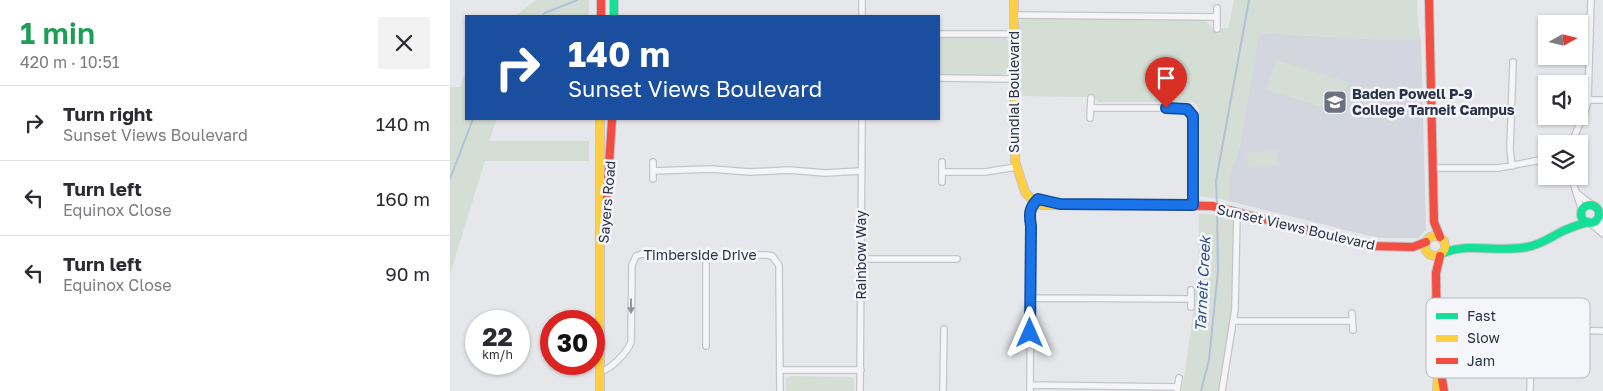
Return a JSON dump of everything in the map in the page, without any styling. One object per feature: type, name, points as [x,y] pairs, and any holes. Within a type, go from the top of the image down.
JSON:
[{"type":"street","points":[[601,0],[601,15]]},
{"type":"street","points":[[614,0],[614,15]]},
{"type":"street","points":[[862,0],[862,15]]},
{"type":"street","name":"Sundial Boulevard","points":[[1014,0],[1014,152],[1016,167],[1022,183],[1036,202]]},
{"type":"street","points":[[1429,0],[1434,222],[1428,240],[1428,253],[1436,273]]},
{"type":"street","points":[[1591,0],[1588,100],[1603,100]]},
{"type":"street","points":[[1217,8],[1217,29]]},
{"type":"street","points":[[1014,15],[1217,16]]},
{"type":"street","points":[[940,34],[1014,34]]},
{"type":"street","points":[[1512,166],[1510,149],[1514,62]]},
{"type":"street","points":[[940,78],[1014,79]]},
{"type":"street","points":[[1090,118],[1091,98]]},
{"type":"street","points":[[1091,108],[1184,108],[1190,110],[1193,121],[1193,205]]},
{"type":"street","name":"Sayers Road","points":[[600,120],[600,310]]},
{"type":"street","name":"Sayers Road","points":[[600,284],[612,120]]},
{"type":"street","name":"Rainbow Way","points":[[860,391],[862,120]]},
{"type":"street","points":[[1433,168],[1491,169],[1538,161]]},
{"type":"street","points":[[653,162],[653,179]]},
{"type":"street","points":[[942,162],[942,182]]},
{"type":"street","points":[[942,172],[984,172],[1016,167]]},
{"type":"street","points":[[653,171],[710,170],[750,172],[789,170],[825,173],[862,171]]},
{"type":"street","points":[[1574,185],[1583,219],[1603,233]]},
{"type":"street","points":[[1578,194],[1598,209],[1603,233]]},
{"type":"street","points":[[1036,202],[1029,214],[1031,226],[1030,388],[1177,389],[1180,378]]},
{"type":"street","name":"Sunset Views Boulevard","points":[[1036,202],[1212,206],[1363,244],[1378,247],[1413,247],[1428,253],[1441,255]]},
{"type":"street","points":[[1442,240],[1459,247],[1517,249],[1530,247],[1548,241],[1570,227],[1587,206],[1603,203]]},
{"type":"street","points":[[1222,391],[1234,321],[1237,212]]},
{"type":"street","points":[[1570,227],[1594,222],[1600,214]]},
{"type":"street","points":[[1434,222],[1445,248],[1436,273],[1436,298]]},
{"type":"street","name":"Sunset Views Boulevard","points":[[1413,247],[1428,240],[1442,240]]},
{"type":"street","points":[[1441,255],[1459,247]]},
{"type":"street","name":"Timberside Drive","points":[[605,370],[625,352],[631,342],[632,265],[634,258],[642,254],[767,255],[776,259],[780,273],[780,370]]},
{"type":"street","points":[[706,256],[706,346]]},
{"type":"street","points":[[861,259],[957,259]]},
{"type":"street","points":[[1191,290],[1191,307]]},
{"type":"street","points":[[1030,298],[1191,299]]},
{"type":"street","points":[[1352,313],[1353,330]]},
{"type":"street","points":[[1234,321],[1352,321]]},
{"type":"street","points":[[943,391],[944,329]]},
{"type":"street","points":[[1590,331],[1603,331]]},
{"type":"street","points":[[780,391],[780,370],[861,370]]},
{"type":"street","name":"Sayers Road","points":[[600,375],[600,391]]},
{"type":"street","points":[[1437,391],[1438,378]]},
{"type":"street","points":[[1441,378],[1444,391]]},
{"type":"street","points":[[1530,378],[1530,391]]},
{"type":"shaded area","points":[[536,0],[589,0],[589,15],[516,15]]},
{"type":"shaded area","points":[[1234,0],[1417,0],[1418,26],[1421,40],[1259,33],[1239,149],[1229,178],[1229,201],[1200,196],[1199,108],[1194,102],[1099,102],[1093,97],[1018,96],[1018,25],[1022,19],[1204,19],[1212,28],[1228,28]]},
{"type":"shaded area","name":"Baden Powell P-9 College Tarneit Campus","points":[[1259,33],[1421,40],[1426,230],[1418,238],[1370,236],[1229,201],[1229,178],[1239,149]]},
{"type":"shaded area","points":[[940,37],[1005,37],[1010,44],[1011,62],[1006,73],[1002,75],[940,75]]},
{"type":"shaded area","points":[[1276,60],[1348,82],[1339,112],[1267,90]]},
{"type":"shaded area","points":[[465,74],[465,120],[497,120],[489,141],[589,141],[589,161],[485,161],[450,274],[450,87],[460,87]]},
{"type":"shaded area","points":[[1277,151],[1278,166],[1248,167],[1247,152]]},
{"type":"shaded area","points":[[1199,214],[1209,214],[1233,220],[1232,307],[1219,391],[1182,391],[1193,314],[1194,290],[1198,285]]},
{"type":"shaded area","points":[[789,376],[851,377],[854,379],[854,391],[786,391],[786,379]]},
{"type":"waterway","points":[[543,15],[577,0]]},
{"type":"waterway","name":"Tarneit Creek","points":[[1217,205],[1216,181],[1249,0]]},
{"type":"waterway","points":[[450,179],[473,120]]},
{"type":"waterway","name":"Tarneit Creek","points":[[1201,391],[1209,360],[1218,271],[1217,209]]},
{"type":"traffic: fast","points":[[614,0],[614,15]]},
{"type":"traffic: fast","points":[[1590,205],[1596,208],[1599,214],[1596,220],[1590,223],[1584,220],[1581,214],[1584,208],[1590,205]]},
{"type":"traffic: fast","points":[[1443,253],[1464,248],[1516,249],[1532,246],[1588,222]]},
{"type":"traffic: slow","points":[[1014,0],[1015,161],[1025,192],[1036,204],[1043,205],[1151,205]]},
{"type":"traffic: slow","points":[[600,120],[600,391]]},
{"type":"traffic: slow","points":[[1435,236],[1442,239],[1445,246],[1442,253],[1435,256],[1428,253],[1425,246],[1428,239],[1435,236]]},
{"type":"traffic: slow","points":[[1437,391],[1438,378]]},
{"type":"traffic: jam","points":[[601,0],[601,15]]},
{"type":"traffic: jam","points":[[1429,0],[1434,222],[1440,237]]},
{"type":"traffic: jam","points":[[605,225],[612,120]]},
{"type":"traffic: jam","points":[[1151,205],[1212,206],[1370,246],[1413,247],[1426,242]]},
{"type":"traffic: jam","points":[[1436,298],[1436,273],[1440,256]]},
{"type":"traffic: jam","points":[[1442,378],[1444,391]]},
{"type":"place","name":"Baden Powell P-9 College Tarneit Campus","points":[[1335,102]]},
{"type":"route","points":[[1030,333],[1031,226],[1029,217],[1032,205],[1038,199],[1060,204],[1193,205],[1193,116],[1190,110],[1184,108],[1166,108]]}]
